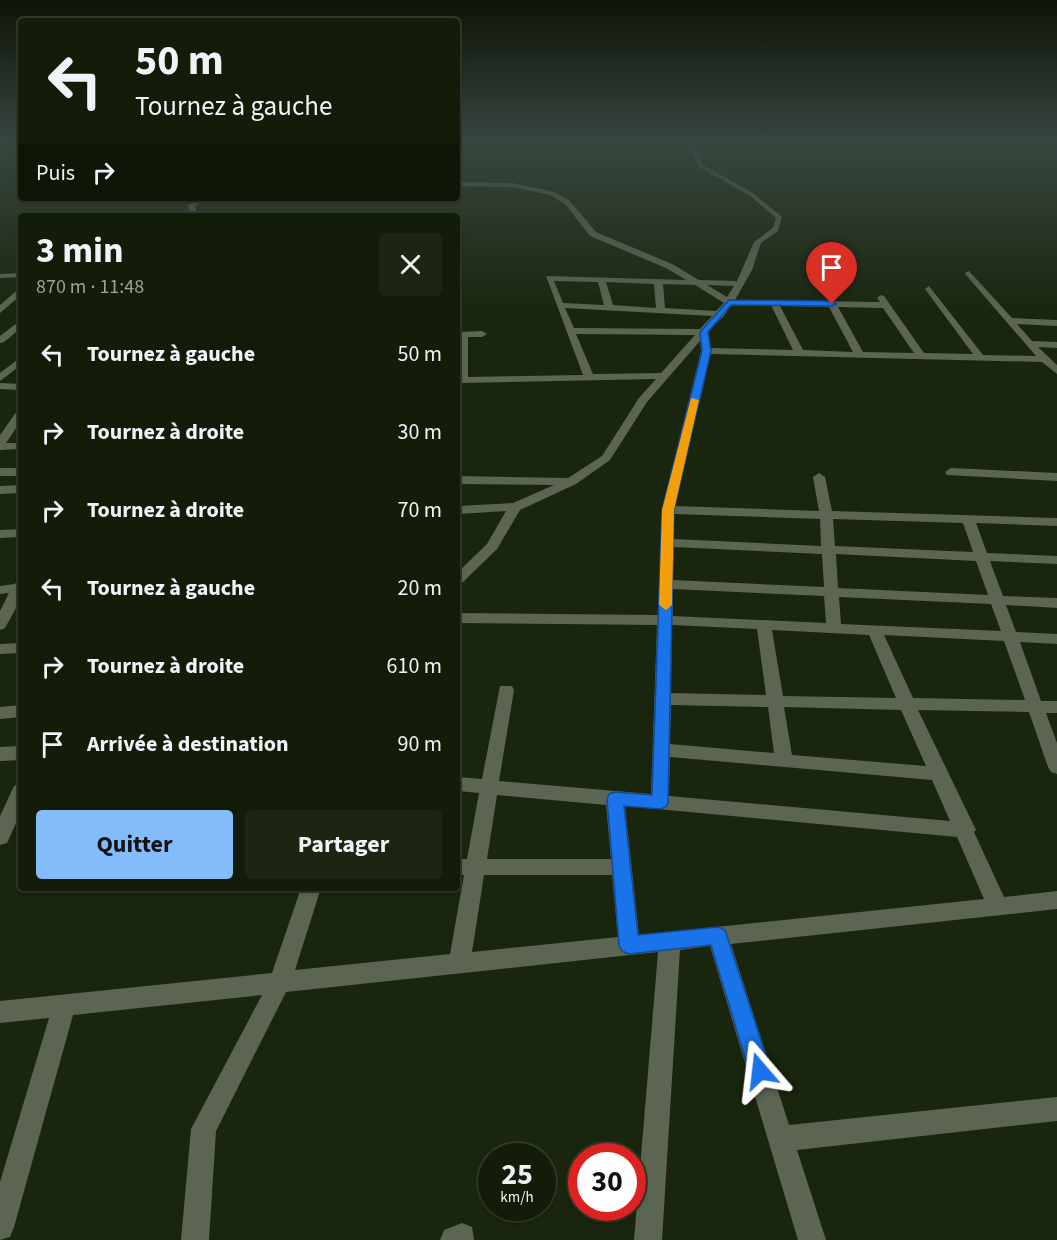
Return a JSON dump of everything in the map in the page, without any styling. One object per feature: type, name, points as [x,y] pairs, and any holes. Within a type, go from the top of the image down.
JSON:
[{"type":"street","points":[[565,199],[582,226],[593,234],[641,254],[697,282],[729,302],[832,304],[884,301],[921,356]]},
{"type":"street","points":[[460,510],[515,507],[572,481],[606,458],[643,400],[729,302],[748,270],[758,242],[775,232],[780,223],[779,217],[757,199]]},
{"type":"street","points":[[189,201],[194,213]]},
{"type":"street","points":[[190,206],[198,201]]},
{"type":"street","points":[[969,273],[1029,344],[1056,370]]},
{"type":"street","points":[[0,276],[18,275]]},
{"type":"street","points":[[589,377],[549,278],[740,284]]},
{"type":"street","points":[[601,279],[609,307]]},
{"type":"street","points":[[658,280],[661,310]]},
{"type":"street","points":[[929,289],[980,357]]},
{"type":"street","points":[[0,300],[16,299]]},
{"type":"street","points":[[0,310],[16,299]]},
{"type":"street","points":[[774,303],[800,354]]},
{"type":"street","points":[[832,304],[860,355]]},
{"type":"street","points":[[561,305],[720,314]]},
{"type":"street","points":[[620,308],[632,331]]},
{"type":"street","points":[[1011,321],[1057,323]]},
{"type":"street","points":[[1,340],[18,325]]},
{"type":"street","points":[[572,331],[704,332]]},
{"type":"street","points":[[660,803],[668,510],[706,351],[704,332]]},
{"type":"street","points":[[482,334],[460,335],[460,380],[664,376]]},
{"type":"street","points":[[1,340],[18,340]]},
{"type":"street","points":[[1029,344],[1057,345]]},
{"type":"street","points":[[706,351],[1044,359]]},
{"type":"street","points":[[0,378],[18,363]]},
{"type":"street","points":[[0,386],[18,387]]},
{"type":"street","points":[[0,443],[18,417]]},
{"type":"street","points":[[0,447],[18,446]]},
{"type":"street","points":[[0,472],[18,472]]},
{"type":"street","points":[[951,472],[1057,477]]},
{"type":"street","points":[[819,477],[826,515],[834,628]]},
{"type":"street","points":[[460,480],[572,481]]},
{"type":"street","points":[[0,490],[18,489]]},
{"type":"street","points":[[460,577],[492,546],[515,507]]},
{"type":"street","points":[[668,510],[1057,522]]},
{"type":"street","points":[[968,520],[1057,767]]},
{"type":"street","points":[[0,534],[18,533]]},
{"type":"street","points":[[668,543],[1057,560]]},
{"type":"street","points":[[667,584],[1057,603]]},
{"type":"street","points":[[0,590],[18,588]]},
{"type":"street","points":[[0,625],[18,592]]},
{"type":"street","points":[[460,618],[665,620],[875,632],[1057,639]]},
{"type":"street","points":[[764,625],[784,761]]},
{"type":"street","points":[[875,632],[966,830],[998,906]]},
{"type":"street","points":[[0,649],[18,648]]},
{"type":"street","points":[[459,963],[466,867],[490,787],[506,690]]},
{"type":"street","points":[[662,699],[1057,707]]},
{"type":"street","points":[[0,713],[18,711]]},
{"type":"street","points":[[661,750],[940,774]]},
{"type":"street","points":[[0,754],[18,753]]},
{"type":"street","points":[[460,784],[966,830]]},
{"type":"street","points":[[0,837],[18,798]]},
{"type":"street","points":[[615,799],[629,945]]},
{"type":"street","points":[[466,867],[620,867]]},
{"type":"street","points":[[195,1240],[204,1129],[280,982],[310,891]]},
{"type":"street","points":[[0,1012],[1057,900]]},
{"type":"street","points":[[718,936],[812,1240]]},
{"type":"street","points":[[648,1240],[670,941]]},
{"type":"street","points":[[0,1227],[64,1005]]},
{"type":"street","points":[[781,1139],[1057,1109]]},
{"type":"slow traffic","points":[[666,605],[668,510],[695,400]]},
{"type":"route","points":[[760,1071],[718,936],[629,945],[615,799],[660,803],[668,510],[706,351],[704,332],[729,302],[832,304]]}]
